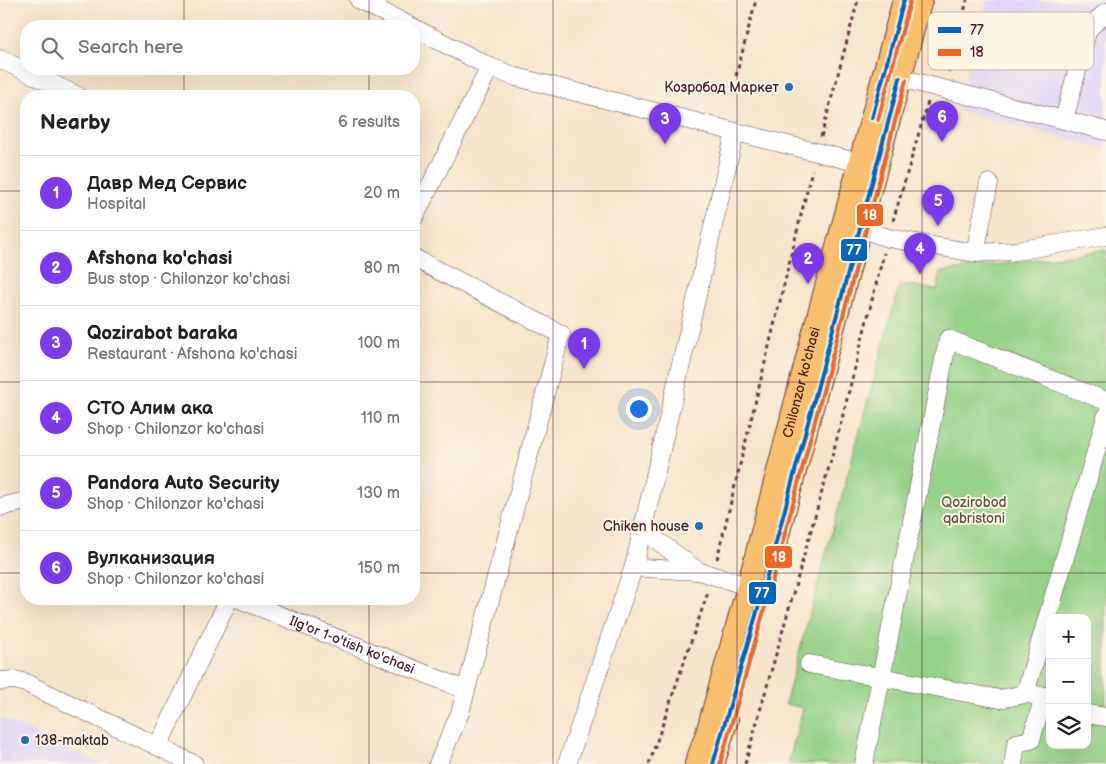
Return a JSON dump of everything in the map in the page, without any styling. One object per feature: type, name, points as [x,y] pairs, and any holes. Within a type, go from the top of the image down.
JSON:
[{"type":"main road","name":"Chilonzor ko'chasi","points":[[696,764],[756,589],[859,228],[868,165],[904,0]]},
{"type":"main road","name":"Chilonzor ko'chasi","points":[[713,764],[756,589],[814,330],[868,165],[900,78],[921,0]]},
{"type":"street","points":[[359,0],[398,20]]},
{"type":"street","points":[[1094,24],[1106,12]]},
{"type":"street","points":[[420,31],[490,67],[516,78],[868,165]]},
{"type":"street","points":[[0,59],[20,68]]},
{"type":"street","points":[[420,206],[490,67]]},
{"type":"street","points":[[1064,120],[1077,70]]},
{"type":"street","points":[[34,75],[65,90]]},
{"type":"street","points":[[900,78],[1106,132]]},
{"type":"street","points":[[567,764],[634,566],[735,132]]},
{"type":"street","points":[[975,253],[989,183]]},
{"type":"street","points":[[859,228],[888,238],[975,253],[1014,251],[1106,236]]},
{"type":"street","points":[[420,261],[561,334],[466,690],[454,728],[438,764]]},
{"type":"street","points":[[864,764],[948,339],[1106,401]]},
{"type":"street","points":[[1025,694],[1106,417]]},
{"type":"street","points":[[0,507],[20,502]]},
{"type":"street","points":[[643,530],[706,574]]},
{"type":"street","points":[[634,566],[706,574],[756,589]]},
{"type":"street","points":[[158,746],[225,605]]},
{"type":"street","name":"Ilg'or 1-o'tish ko'chasi","points":[[255,605],[466,690]]},
{"type":"street","points":[[809,664],[1000,699],[1025,694],[1044,696],[1045,708],[1031,740],[1016,744],[1013,764]]},
{"type":"street","points":[[0,681],[14,680],[26,683],[194,764]]},
{"type":"street","points":[[1091,715],[1106,717]]},
{"type":"path","points":[[736,76],[756,0]]},
{"type":"path","points":[[649,764],[706,574],[858,0]]},
{"type":"path","points":[[746,764],[836,442],[888,238],[933,87],[948,76],[950,70]]},
{"type":"shaded area","points":[[987,0],[1106,0],[1106,149],[956,110],[967,70],[1094,70],[1094,12],[984,12]]},
{"type":"shaded area","name":"138-maktab","points":[[0,717],[100,764],[0,764]]},
{"type":"green space","name":"Qozirobod qabristoni","points":[[1106,250],[1106,764],[788,764],[803,708],[785,704],[900,283],[937,290],[941,272]]},
{"type":"transit line","name":"77","points":[[872,118],[904,0]]},
{"type":"transit line","name":"18","points":[[878,120],[910,2]]},
{"type":"transit line","name":"77","points":[[713,764],[763,591],[900,78]]},
{"type":"transit line","name":"18","points":[[720,764],[769,593],[906,80]]},
{"type":"place","name":"Козробод Маркет","points":[[789,87]]},
{"type":"place","name":"Вулканизация","points":[[942,142]]},
{"type":"place","name":"Qozirabot baraka","points":[[665,144]]},
{"type":"place","name":"Pandora Auto Security","points":[[938,226]]},
{"type":"place","name":"СТО Алим ака","points":[[920,274]]},
{"type":"place","name":"Afshona ko'chasi","points":[[808,284]]},
{"type":"place","name":"Давр Мед Сервис","points":[[584,369]]},
{"type":"place","name":"Chiken house","points":[[699,526]]},
{"type":"place","name":"138-maktab","points":[[25,740]]}]
